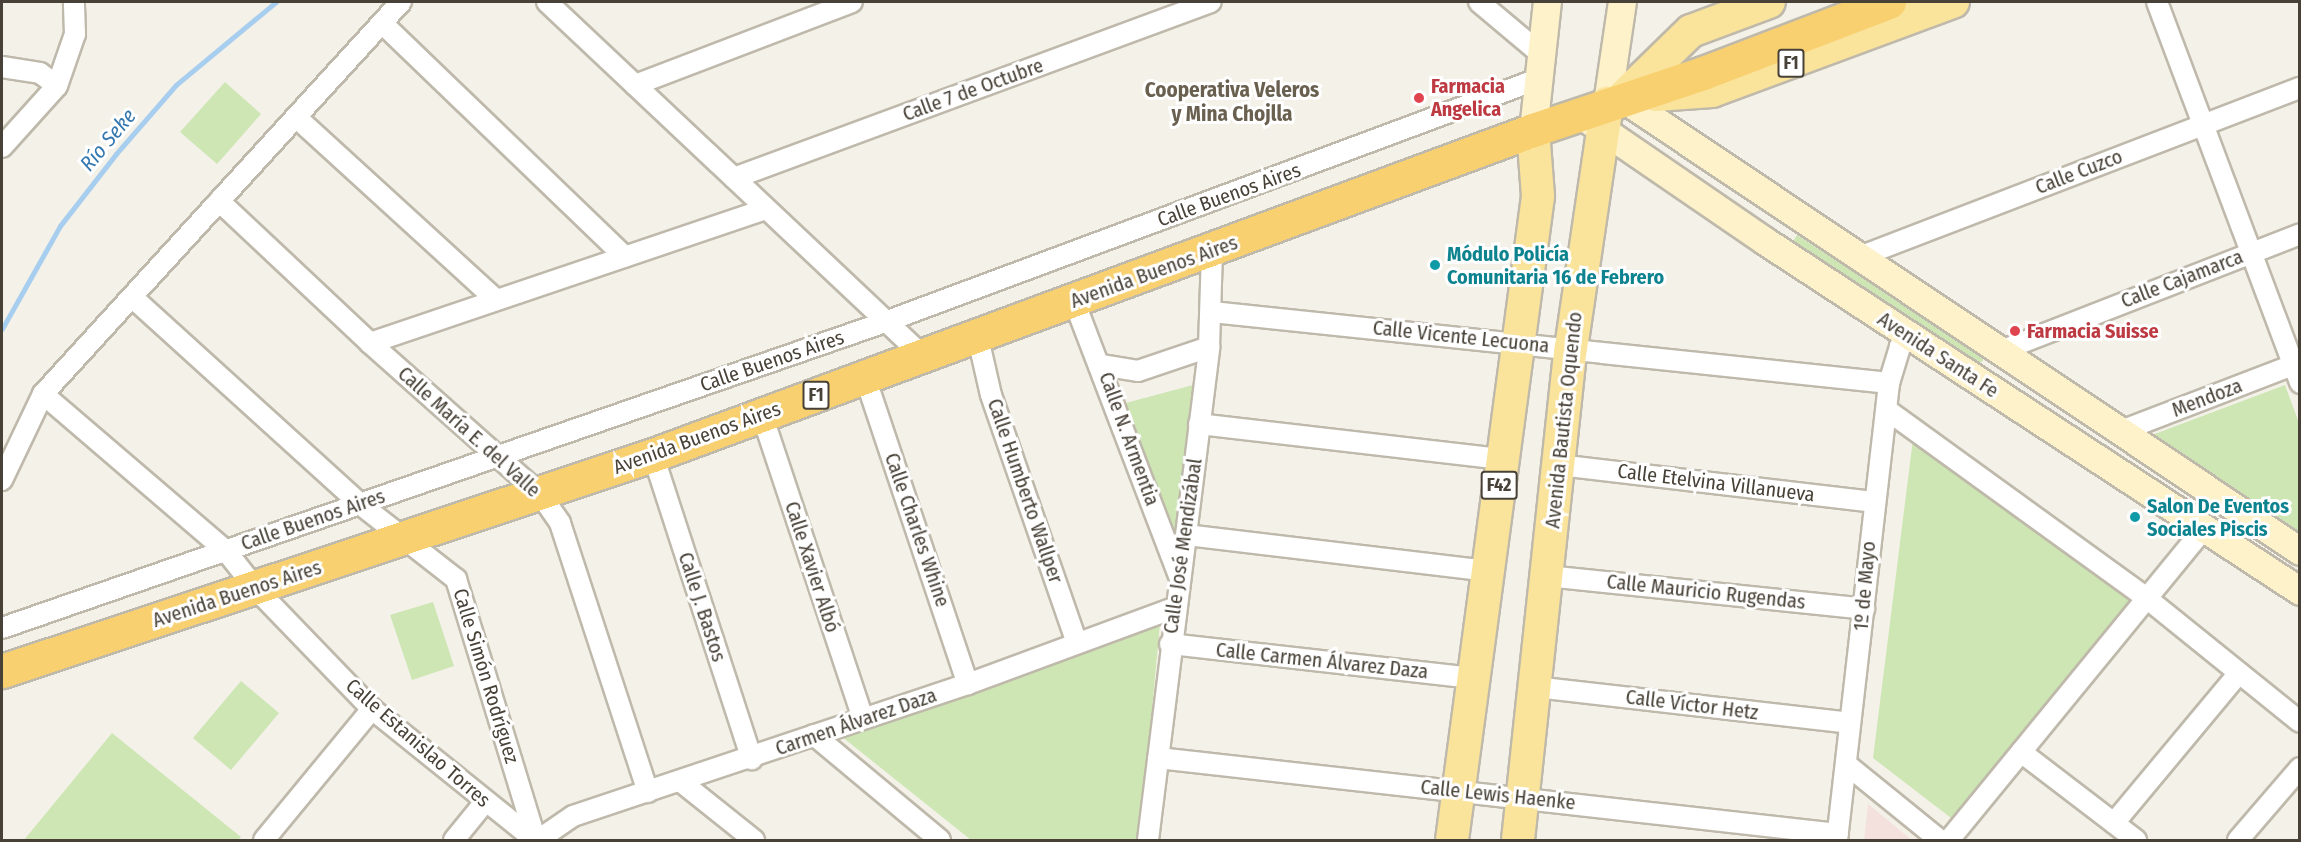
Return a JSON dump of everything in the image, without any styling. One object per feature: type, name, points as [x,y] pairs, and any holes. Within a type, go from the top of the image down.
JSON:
[{"type":"highway","name":"Avenida Buenos Aires","points":[[1603,111],[1694,58],[1837,2]]},
{"type":"highway","name":"Avenida Buenos Aires","points":[[2,671],[256,589],[653,455],[978,338],[1533,130],[1603,111],[1889,2]]},
{"type":"main road","name":"Avenida Bautista Oquendo","points":[[1518,840],[1571,348],[1603,111],[1622,2]]},
{"type":"main road","name":"Avenida Buenos Aires","points":[[1603,111],[1691,31],[1769,2]]},
{"type":"main road","name":"Avenida Buenos Aires","points":[[1603,111],[1712,91],[1953,2]]},
{"type":"main road","name":"F42","points":[[1452,840],[1538,196],[1533,130],[1540,67],[1541,6]]},
{"type":"main road","name":"Avenida Santa Fe","points":[[1603,111],[1859,256],[1998,352],[2300,551]]},
{"type":"main road","name":"Avenida Santa Fe","points":[[1603,111],[1908,335],[2300,591]]},
{"type":"street","points":[[2,480],[43,394],[401,2]]},
{"type":"street","points":[[547,2],[923,357]]},
{"type":"street","points":[[635,85],[852,2]]},
{"type":"street","name":"Calle 7 de Octubre","points":[[734,178],[1211,2]]},
{"type":"street","points":[[1479,2],[1540,67]]},
{"type":"street","points":[[2157,2],[2201,125],[2296,374]]},
{"type":"street","points":[[2,147],[57,86],[69,58],[78,7]]},
{"type":"street","points":[[382,23],[625,257]]},
{"type":"street","points":[[2,67],[40,73],[57,86]]},
{"type":"street","name":"Calle Buenos Aires","points":[[2,628],[885,322],[1540,67]]},
{"type":"street","name":"Calle Cuzco","points":[[1859,256],[2300,88]]},
{"type":"street","points":[[296,117],[495,299]]},
{"type":"street","name":"Calle María E. del Valle","points":[[219,201],[370,343],[540,494],[560,523],[648,792]]},
{"type":"street","points":[[370,343],[765,209]]},
{"type":"street","name":"Calle Cajamarca","points":[[1998,352],[2300,234]]},
{"type":"street","name":"Calle José Mendizábal","points":[[1148,840],[1170,644],[1187,535],[1209,347],[1212,312],[1212,250]]},
{"type":"street","name":"Calle Simón Rodríguez","points":[[132,297],[360,504],[401,539],[456,579],[536,840]]},
{"type":"street","name":"Calle N. Armentia","points":[[1074,301],[1101,365],[1180,578]]},
{"type":"street","name":"Calle Vicente Lecuona","points":[[1212,312],[1518,342],[1889,383]]},
{"type":"street","name":"1º de Mayo","points":[[1837,837],[1864,609],[1872,502],[1887,410],[1889,383],[1900,346],[1908,335]]},
{"type":"street","name":"Calle Humberto Wallper","points":[[978,338],[991,395],[1077,643]]},
{"type":"street","points":[[1101,365],[1138,371],[1209,347]]},
{"type":"street","name":"Mendoza","points":[[2121,431],[2296,374]]},
{"type":"street","name":"Calle Charles Whine","points":[[865,377],[968,684]]},
{"type":"street","name":"Calle Estanislao Torres","points":[[43,394],[225,551],[256,589],[372,709],[485,802],[536,840]]},
{"type":"street","points":[[1887,410],[2149,600],[2300,722]]},
{"type":"street","name":"Calle Xavier Albó","points":[[762,415],[863,718]]},
{"type":"street","points":[[1199,424],[1503,459]]},
{"type":"street","name":"Calle J. Bastos","points":[[653,455],[752,759]]},
{"type":"street","name":"Calle Etelvina Villanueva","points":[[1559,465],[1872,502]]},
{"type":"street","points":[[1949,840],[2149,600],[2204,528]]},
{"type":"street","points":[[1187,535],[1488,571]]},
{"type":"street","name":"Calle Mauricio Rugendas","points":[[1547,576],[1864,609]]},
{"type":"street","name":"Carmen Álvarez Daza","points":[[536,840],[573,816],[752,759],[813,735],[968,684],[1176,607]]},
{"type":"street","name":"Calle Carmen Álvarez Daza","points":[[1170,644],[1474,678]]},
{"type":"street","points":[[2114,823],[2239,673]]},
{"type":"street","name":"Calle Víctor Hetz","points":[[1535,687],[1850,723]]},
{"type":"street","points":[[264,840],[372,709]]},
{"type":"street","points":[[813,735],[940,840]]},
{"type":"street","points":[[2021,752],[2136,840]]},
{"type":"street","name":"Calle Lewis Haenke","points":[[1158,758],[1523,798],[1837,837]]},
{"type":"street","points":[[1846,764],[1940,840]]},
{"type":"street","points":[[2238,840],[2300,768]]},
{"type":"street","points":[[680,782],[753,840]]},
{"type":"street","points":[[454,840],[485,802]]},
{"type":"shaded area","points":[[1868,804],[1912,840],[1864,840]]},
{"type":"green space","points":[[225,82],[261,114],[217,164],[180,132]]},
{"type":"green space","points":[[1797,235],[1983,356],[1983,361],[1978,364],[1792,243]]},
{"type":"green space","points":[[1197,384],[1176,536],[1122,404]]},
{"type":"green space","points":[[2285,385],[2299,423],[2299,533],[2152,435]]},
{"type":"green space","points":[[1916,415],[2136,595],[1955,821],[1873,758]]},
{"type":"green space","points":[[433,602],[454,666],[412,680],[390,615]]},
{"type":"green space","points":[[1160,623],[1140,840],[971,840],[841,736]]},
{"type":"green space","points":[[241,681],[279,713],[231,770],[193,738]]},
{"type":"green space","points":[[112,733],[241,837],[238,840],[24,840]]},
{"type":"waterway","name":"Río Seke","points":[[2,329],[60,226],[116,154],[176,85],[276,2]]},
{"type":"place","name":"Farmacia Angelica","points":[[1419,98]]},
{"type":"place","name":"Módulo Policía Comunitaria 16 de Febrero","points":[[1435,265]]},
{"type":"place","name":"Farmacia Suisse","points":[[2015,331]]},
{"type":"place","name":"Salon De Eventos Sociales Piscis","points":[[2135,517]]},
{"type":"district","name":"Cooperativa Veleros y Mina Chojlla","points":[[1232,102]]}]
